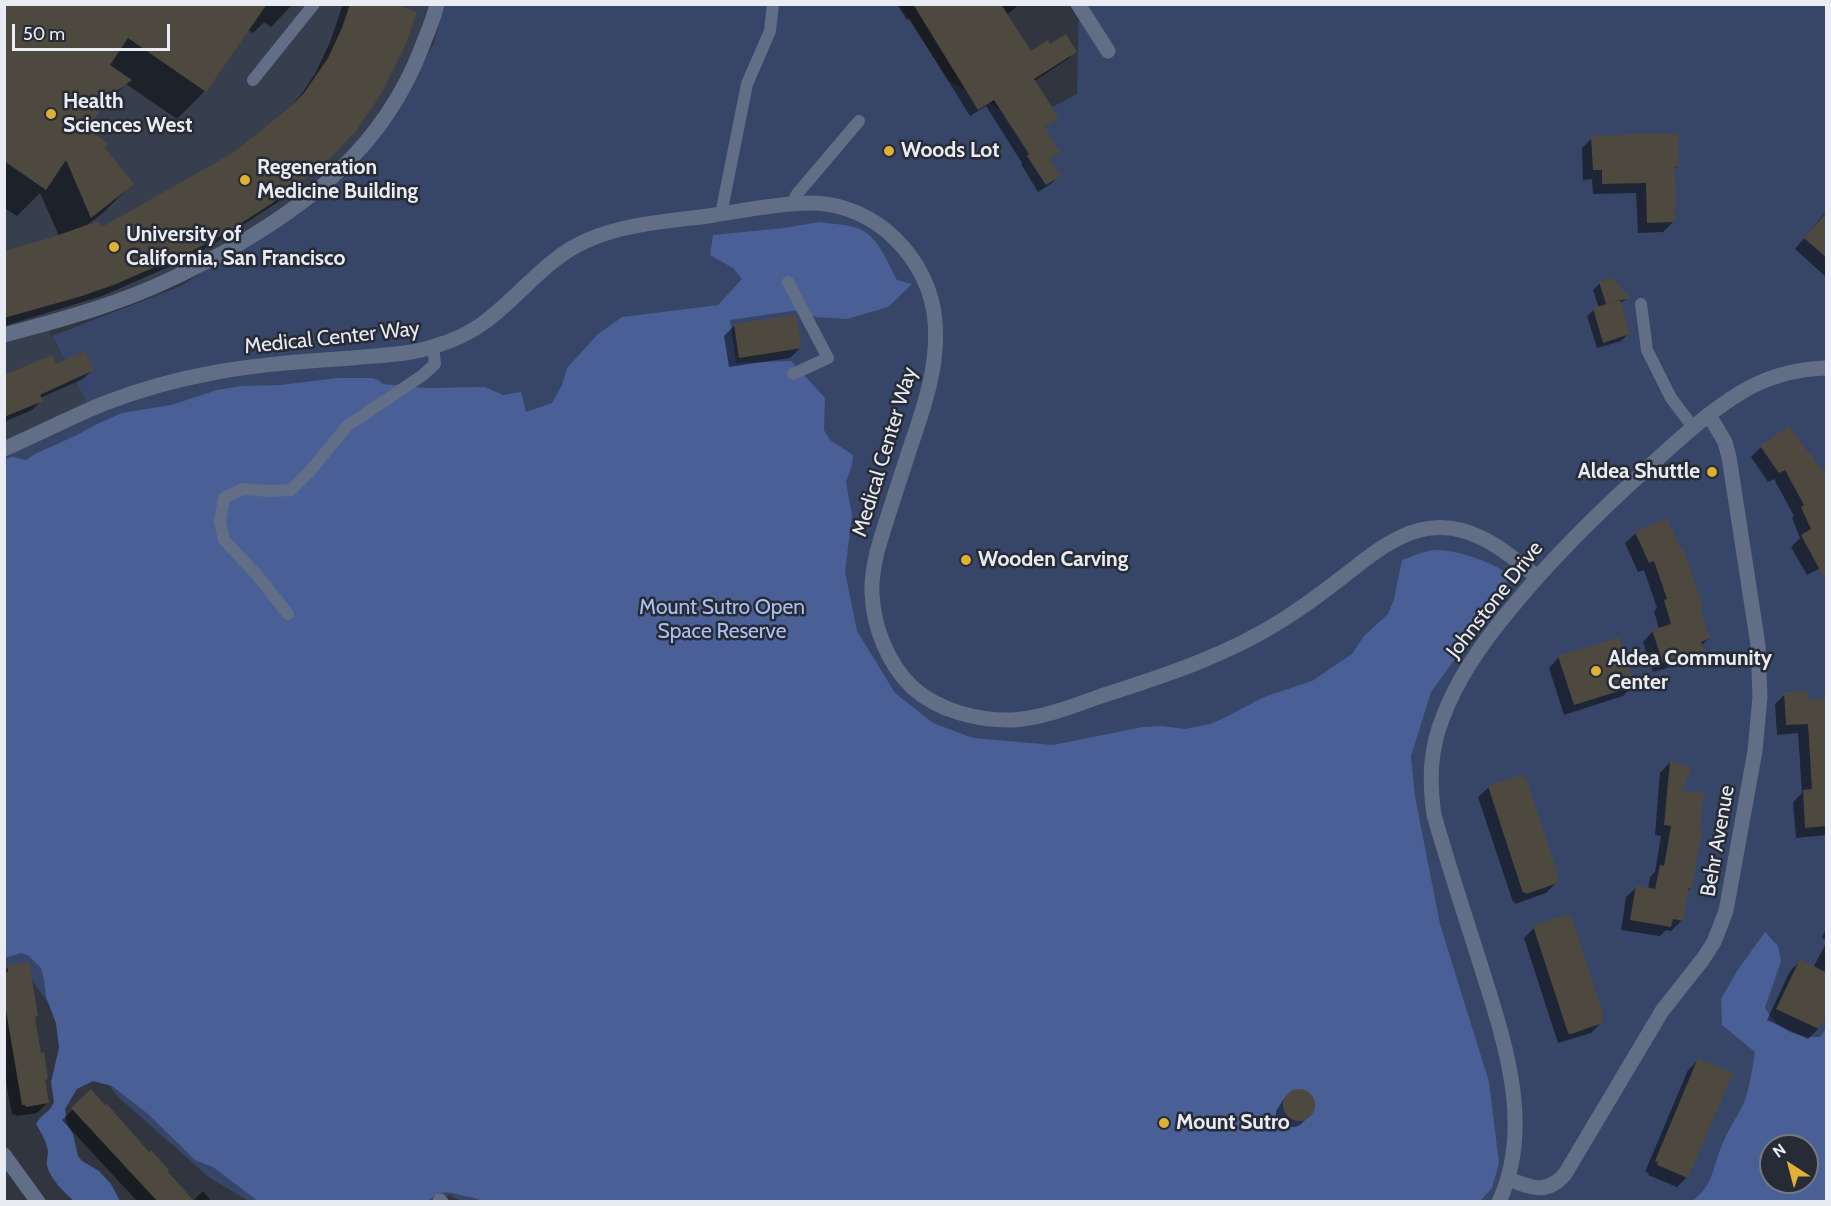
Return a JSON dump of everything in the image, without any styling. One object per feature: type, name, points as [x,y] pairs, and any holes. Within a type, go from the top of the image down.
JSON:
[{"type":"street","points":[[4,334],[80,314],[154,287],[249,238],[300,204],[336,175],[356,155],[384,120],[409,78],[437,4]]},
{"type":"street","points":[[1078,4],[1108,51]]},
{"type":"street","name":"Medical Center Way","points":[[4,448],[103,404],[152,387],[185,379],[257,366],[397,354],[433,347],[467,334],[483,324],[556,258],[586,241],[626,228],[792,204],[828,204],[858,214],[888,232],[912,257],[929,289],[936,323],[934,361],[920,419],[877,552],[872,594],[880,634],[896,668],[917,691],[934,702],[972,716],[993,720],[1015,720],[1058,710],[1176,671],[1262,633],[1306,604],[1375,551],[1400,537],[1422,530],[1444,527],[1464,530],[1485,538],[1537,577]]},
{"type":"street","name":"Johnstone Drive","points":[[1499,1202],[1509,1179],[1514,1154],[1512,1084],[1506,1051],[1439,833],[1434,814],[1430,775],[1436,736],[1450,699],[1489,637],[1537,577],[1586,525],[1693,428],[1741,392],[1759,383],[1794,372],[1827,368]]},
{"type":"street","name":"Behr Avenue","points":[[1509,1179],[1540,1189],[1558,1181],[1565,1174],[1662,1011],[1714,942],[1726,911],[1755,751],[1759,673],[1755,619],[1729,457],[1725,442],[1709,415]]},
{"type":"street","points":[[4,1155],[38,1202]]},
{"type":"lane","points":[[253,80],[314,4]]},
{"type":"lane","points":[[721,214],[747,84],[770,31],[773,4]]},
{"type":"lane","points":[[792,204],[797,194],[860,121]]},
{"type":"lane","points":[[788,282],[828,358],[793,374]]},
{"type":"lane","points":[[1641,304],[1647,350],[1671,398],[1693,428]]},
{"type":"lane","points":[[288,614],[257,575],[224,540],[220,522],[224,498],[243,489],[291,490],[311,470],[347,426],[423,375],[435,364],[433,347]]},
{"type":"shaded area","name":"University of California, San Francisco","points":[[5,5],[429,5],[429,30],[355,155],[270,225],[176,268],[155,287],[45,324],[94,416],[5,450]]},
{"type":"green space","name":"Mount Sutro Open Space Reserve","points":[[444,5],[899,5],[949,81],[1024,122],[1077,94],[1079,5],[1826,5],[1826,1201],[463,1202],[450,1195],[429,1202],[249,1201],[210,1178],[118,1097],[27,974],[5,974],[4,456],[94,416],[52,336],[181,286],[316,199],[355,169],[396,111],[434,43]]},
{"type":"green space","points":[[819,222],[857,228],[864,232],[881,250],[897,280],[912,284],[888,307],[847,319],[816,317],[799,310],[730,320],[736,363],[791,361],[825,398],[824,430],[830,440],[853,455],[846,482],[852,515],[845,572],[857,631],[895,693],[933,723],[973,738],[1053,745],[1143,727],[1162,726],[1185,729],[1210,724],[1264,697],[1312,681],[1352,654],[1364,636],[1388,614],[1394,599],[1402,560],[1427,551],[1443,550],[1483,561],[1508,574],[1505,590],[1431,692],[1411,756],[1415,797],[1440,924],[1489,1082],[1499,1163],[1492,1188],[1480,1201],[483,1202],[472,1197],[445,1193],[428,1201],[258,1201],[213,1167],[195,1160],[148,1114],[112,1086],[93,1081],[77,1089],[65,1109],[67,1124],[73,1134],[78,1156],[99,1171],[111,1184],[120,1201],[74,1201],[51,1176],[47,1164],[47,1147],[36,1124],[54,1102],[51,1082],[59,1048],[56,1023],[46,997],[41,968],[29,956],[21,953],[5,958],[5,459],[13,457],[26,460],[122,413],[171,405],[217,390],[241,386],[280,385],[338,378],[372,378],[383,384],[427,388],[485,387],[503,395],[521,392],[526,412],[552,403],[562,385],[567,368],[597,335],[622,317],[718,305],[742,279],[733,268],[710,255],[713,235]]},
{"type":"green space","points":[[1765,932],[1778,946],[1781,961],[1765,1008],[1775,1022],[1795,1034],[1820,1037],[1826,1029],[1826,1201],[1692,1201],[1709,1182],[1724,1139],[1744,1103],[1755,1052],[1722,1025],[1721,999],[1737,971]]},
{"type":"building","points":[[4,4],[267,4],[206,92],[128,38],[110,65],[132,80],[110,96],[88,129],[108,143],[105,148],[134,184],[91,218],[66,160],[46,190],[4,161]]},
{"type":"building","name":"Regeneration Medicine Building","points":[[350,4],[395,4],[417,12],[405,46],[381,94],[355,132],[315,172],[226,233],[192,251],[116,284],[4,318],[4,251],[98,221],[102,227],[236,151],[304,93],[328,58]]},
{"type":"building","points":[[913,4],[1001,4],[1031,51],[1048,40],[1050,44],[1066,34],[1077,52],[1034,79],[1059,118],[1045,127],[1060,152],[1050,159],[1061,176],[1046,185],[994,100],[978,110]]},
{"type":"building","points":[[1678,133],[1679,166],[1675,167],[1675,222],[1647,223],[1646,183],[1602,184],[1602,170],[1593,170],[1591,136]]},
{"type":"building","points":[[1827,212],[1827,258],[1804,238]]},
{"type":"building","points":[[1612,277],[1630,298],[1606,304],[1599,282]]},
{"type":"building","points":[[1620,300],[1630,334],[1603,343],[1593,308]]},
{"type":"building","points":[[796,315],[802,348],[739,358],[734,324]]},
{"type":"building","points":[[85,351],[94,370],[40,395],[43,401],[4,417],[4,375],[52,355],[56,364]]},
{"type":"building","points":[[1789,426],[1827,477],[1827,583],[1801,535],[1811,529],[1801,507],[1804,505],[1785,470],[1779,473],[1760,446]]},
{"type":"building","points":[[1667,518],[1681,550],[1683,549],[1703,606],[1700,608],[1710,638],[1701,642],[1704,650],[1685,658],[1684,656],[1663,663],[1652,630],[1671,624],[1664,600],[1667,599],[1654,561],[1649,563],[1635,532]]},
{"type":"building","name":"Aldea Community Center","points":[[1619,637],[1635,686],[1574,705],[1558,656]]},
{"type":"building","points":[[1807,691],[1808,700],[1827,699],[1827,826],[1805,828],[1803,790],[1812,789],[1808,724],[1786,725],[1784,692]]},
{"type":"building","points":[[1670,761],[1692,767],[1682,791],[1704,793],[1700,829],[1702,830],[1692,889],[1689,888],[1683,921],[1673,919],[1671,927],[1630,920],[1636,885],[1655,889],[1660,865],[1664,866],[1671,826],[1664,825]]},
{"type":"building","points":[[1523,774],[1559,878],[1556,878],[1558,883],[1526,894],[1523,893],[1488,786]]},
{"type":"building","points":[[1568,914],[1569,918],[1572,918],[1604,1017],[1602,1018],[1603,1023],[1571,1034],[1568,1033],[1533,926]]},
{"type":"building","points":[[1800,959],[1827,973],[1827,1013],[1819,1029],[1776,1009]]},
{"type":"building","points":[[29,962],[38,1016],[35,1017],[48,1079],[45,1080],[49,1103],[26,1107],[22,1105],[4,999],[4,972],[8,972],[7,965]]},
{"type":"building","points":[[1698,1058],[1733,1073],[1688,1178],[1657,1165],[1658,1162],[1655,1161]]},
{"type":"building","points":[[91,1089],[149,1152],[151,1150],[195,1202],[158,1202],[71,1108]]},
{"type":"building","points":[[1299,1089],[1311,1093],[1315,1105],[1311,1117],[1299,1121],[1287,1117],[1283,1105],[1287,1093]]},
{"type":"place","name":"Health Sciences West","points":[[51,114]]},
{"type":"place","name":"Woods Lot","points":[[889,151]]},
{"type":"place","name":"Regeneration Medicine Building","points":[[245,180]]},
{"type":"place","name":"University of California, San Francisco","points":[[114,247]]},
{"type":"place","name":"Aldea Shuttle","points":[[1712,472]]},
{"type":"place","name":"Wooden Carving","points":[[966,560]]},
{"type":"place","name":"Aldea Community Center","points":[[1596,671]]},
{"type":"place","name":"Mount Sutro","points":[[1164,1123]]}]
